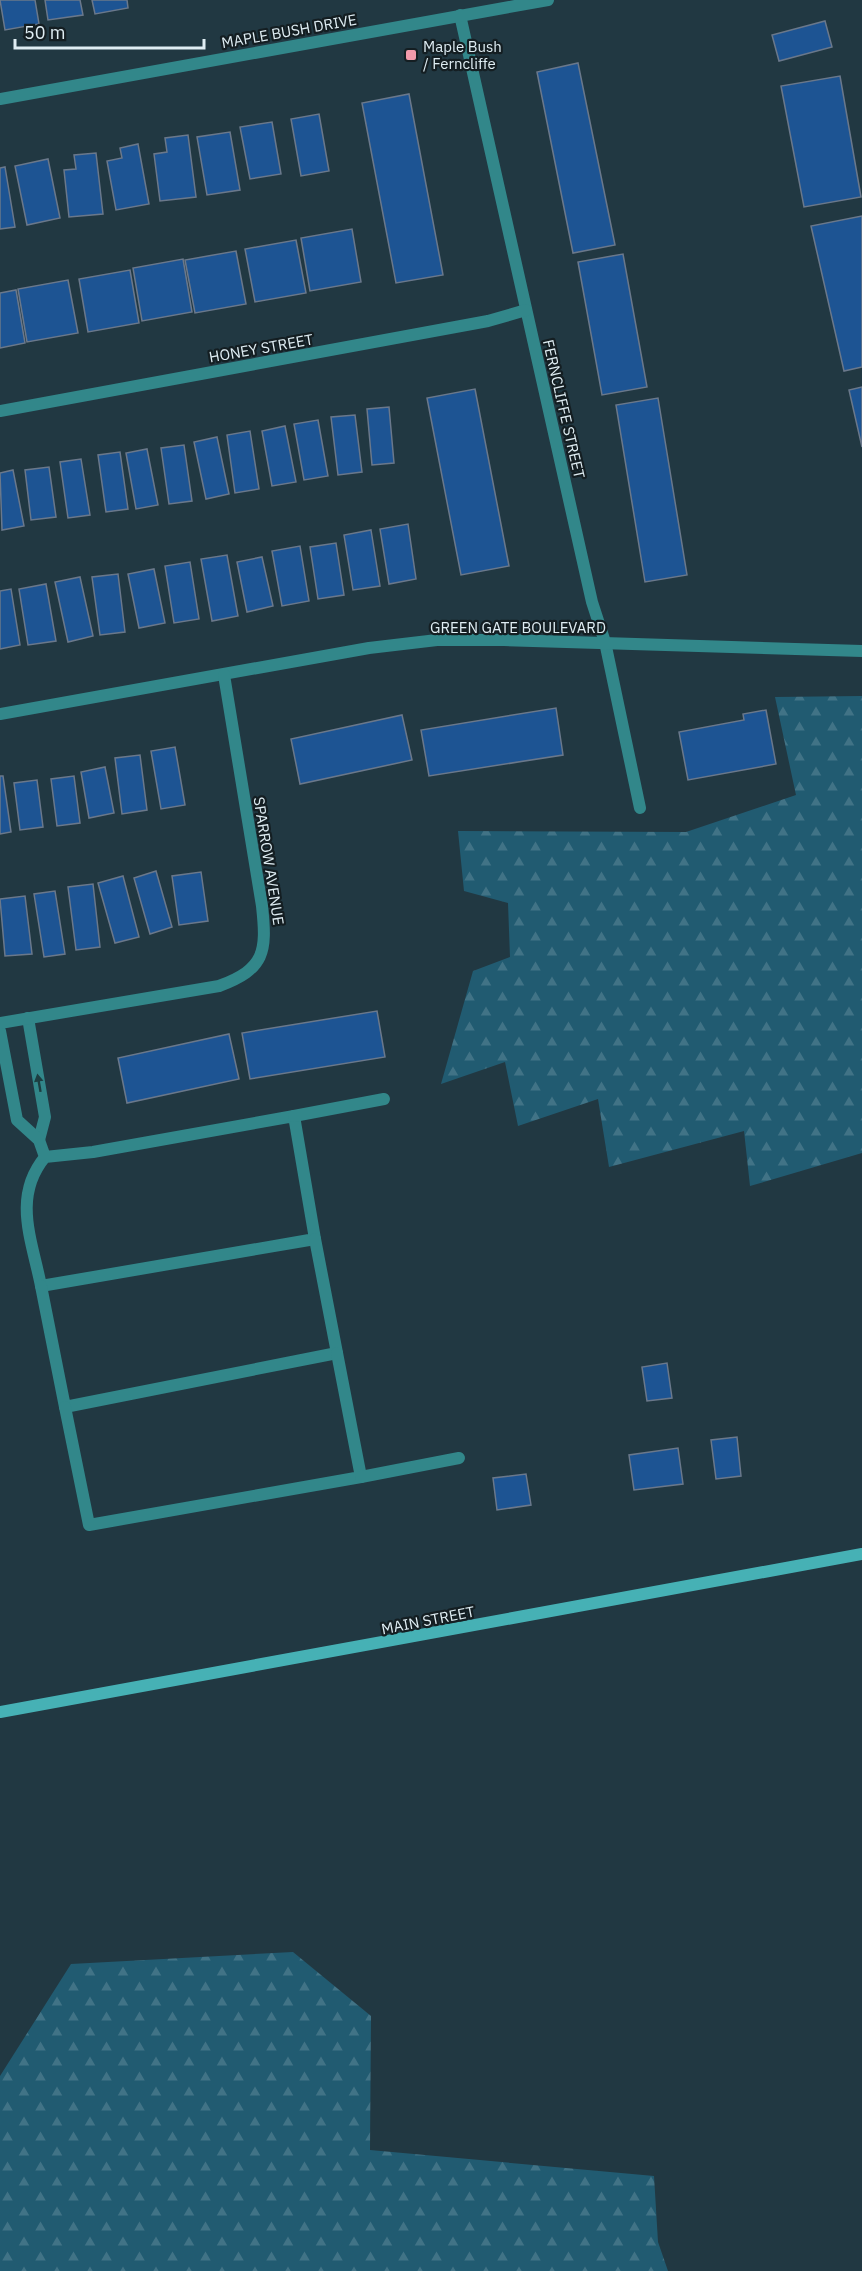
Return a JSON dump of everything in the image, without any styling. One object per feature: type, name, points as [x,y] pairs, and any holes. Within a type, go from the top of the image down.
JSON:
[{"type":"main road","name":"MAIN STREET","points":[[0,1712],[862,1554]]},
{"type":"street","name":"MAPLE BUSH DRIVE","points":[[0,99],[548,0]]},
{"type":"street","name":"FERNCLIFFE STREET","points":[[460,15],[592,602],[605,642],[640,808]]},
{"type":"street","name":"HONEY STREET","points":[[0,411],[488,321],[526,310]]},
{"type":"street","name":"GREEN GATE BOULEVARD","points":[[0,714],[369,648],[437,640],[605,642],[862,651]]},
{"type":"street","name":"SPARROW AVENUE","points":[[0,1023],[219,986],[243,977],[259,959],[266,936],[224,675]]},
{"type":"street","points":[[28,1018],[45,1116],[39,1140]]},
{"type":"street","points":[[0,1031],[17,1120],[39,1140],[45,1157]]},
{"type":"street","points":[[384,1099],[93,1152],[45,1157],[36,1168],[24,1206],[89,1525],[459,1458]]},
{"type":"street","points":[[294,1116],[361,1477]]},
{"type":"street","points":[[41,1286],[315,1239]]},
{"type":"street","points":[[65,1407],[337,1353]]},
{"type":"green space","points":[[862,696],[862,1153],[750,1186],[744,1131],[609,1167],[598,1099],[518,1126],[505,1062],[441,1084],[473,971],[510,957],[508,903],[464,891],[458,831],[686,832],[796,795],[775,697]]},
{"type":"green space","points":[[293,1952],[371,2016],[370,2150],[654,2176],[658,2242],[668,2271],[0,2271],[0,2076],[71,1964]]},
{"type":"building","points":[[0,0],[35,0],[39,24],[5,30]]},
{"type":"building","points":[[45,0],[80,0],[83,15],[48,20]]},
{"type":"building","points":[[92,0],[127,0],[128,8],[95,14]]},
{"type":"building","points":[[825,21],[832,47],[779,61],[772,35]]},
{"type":"building","points":[[578,63],[615,245],[573,253],[537,72]]},
{"type":"building","points":[[840,76],[861,197],[804,207],[781,86]]},
{"type":"building","points":[[409,94],[443,275],[396,283],[362,103]]},
{"type":"building","points":[[319,114],[329,171],[301,176],[291,119]]},
{"type":"building","points":[[272,122],[281,174],[250,179],[240,127]]},
{"type":"building","points":[[230,132],[240,190],[207,195],[197,137]]},
{"type":"building","points":[[188,135],[196,197],[160,201],[154,154],[167,152],[165,138]]},
{"type":"building","points":[[138,144],[149,204],[116,210],[107,161],[122,158],[120,148]]},
{"type":"building","points":[[96,153],[103,214],[69,217],[64,170],[76,169],[74,155]]},
{"type":"building","points":[[48,159],[60,218],[27,225],[15,166]]},
{"type":"building","points":[[5,167],[15,227],[0,229],[0,168]]},
{"type":"building","points":[[862,216],[862,367],[844,371],[811,226]]},
{"type":"building","points":[[352,229],[361,282],[310,291],[301,238]]},
{"type":"building","points":[[296,240],[306,293],[255,302],[245,249]]},
{"type":"building","points":[[236,251],[246,304],[195,313],[185,260]]},
{"type":"building","points":[[623,254],[647,387],[602,395],[578,262]]},
{"type":"building","points":[[183,259],[192,312],[142,321],[133,268]]},
{"type":"building","points":[[130,270],[139,323],[88,332],[79,279]]},
{"type":"building","points":[[68,280],[78,333],[27,342],[18,289]]},
{"type":"building","points":[[16,290],[25,343],[0,348],[0,293]]},
{"type":"building","points":[[862,387],[862,447],[849,390]]},
{"type":"building","points":[[475,389],[509,566],[461,575],[427,398]]},
{"type":"building","points":[[658,398],[687,575],[645,582],[616,405]]},
{"type":"building","points":[[389,407],[394,463],[372,465],[367,409]]},
{"type":"building","points":[[355,415],[362,472],[338,475],[331,417]]},
{"type":"building","points":[[318,420],[328,476],[304,480],[294,424]]},
{"type":"building","points":[[285,426],[296,482],[272,486],[262,431]]},
{"type":"building","points":[[250,431],[259,489],[235,493],[227,435]]},
{"type":"building","points":[[217,437],[229,494],[206,499],[194,442]]},
{"type":"building","points":[[184,445],[192,501],[169,504],[161,448]]},
{"type":"building","points":[[147,449],[158,505],[136,509],[126,453]]},
{"type":"building","points":[[120,452],[128,509],[106,512],[98,455]]},
{"type":"building","points":[[81,459],[90,515],[68,518],[60,462]]},
{"type":"building","points":[[49,467],[56,517],[31,520],[25,470]]},
{"type":"building","points":[[13,470],[24,526],[2,530],[0,473]]},
{"type":"building","points":[[408,524],[416,579],[389,584],[380,529]]},
{"type":"building","points":[[371,530],[380,586],[353,590],[344,535]]},
{"type":"building","points":[[336,543],[344,595],[318,599],[310,547]]},
{"type":"building","points":[[300,546],[309,601],[282,606],[272,551]]},
{"type":"building","points":[[227,555],[238,616],[212,621],[201,559]]},
{"type":"building","points":[[262,557],[273,606],[247,612],[237,562]]},
{"type":"building","points":[[190,562],[199,619],[174,623],[165,566]]},
{"type":"building","points":[[154,569],[165,623],[139,628],[128,574]]},
{"type":"building","points":[[118,574],[125,632],[100,635],[92,577]]},
{"type":"building","points":[[80,577],[93,636],[68,642],[55,582]]},
{"type":"building","points":[[46,584],[56,641],[28,645],[19,589]]},
{"type":"building","points":[[11,589],[20,645],[0,649],[0,591]]},
{"type":"building","points":[[556,708],[563,755],[429,776],[421,730]]},
{"type":"building","points":[[766,710],[776,764],[688,780],[679,732],[744,720],[743,714]]},
{"type":"building","points":[[402,715],[412,760],[300,784],[291,739]]},
{"type":"building","points":[[175,747],[185,805],[161,809],[151,751]]},
{"type":"building","points":[[140,755],[147,810],[122,814],[115,758]]},
{"type":"building","points":[[105,767],[114,813],[89,818],[81,772]]},
{"type":"building","points":[[0,776],[3,776],[11,832],[0,834]]},
{"type":"building","points":[[74,776],[80,823],[57,826],[51,779]]},
{"type":"building","points":[[37,780],[43,827],[20,830],[14,783]]},
{"type":"building","points":[[156,871],[172,927],[150,934],[134,878]]},
{"type":"building","points":[[201,872],[208,921],[179,925],[172,876]]},
{"type":"building","points":[[123,876],[139,937],[115,943],[98,883]]},
{"type":"building","points":[[93,884],[100,947],[76,950],[68,887]]},
{"type":"building","points":[[55,891],[65,954],[44,957],[34,894]]},
{"type":"building","points":[[25,896],[32,954],[5,956],[0,899]]},
{"type":"building","points":[[377,1011],[385,1057],[250,1079],[242,1033]]},
{"type":"building","points":[[229,1034],[239,1079],[127,1103],[118,1058]]},
{"type":"building","points":[[667,1363],[672,1398],[647,1401],[642,1367]]},
{"type":"building","points":[[737,1437],[741,1476],[716,1479],[711,1440]]},
{"type":"building","points":[[678,1448],[683,1484],[634,1490],[629,1455]]},
{"type":"building","points":[[526,1474],[531,1505],[497,1510],[493,1478]]},
{"type":"place","name":"Maple Bush / Ferncliffe","points":[[411,55]]}]
